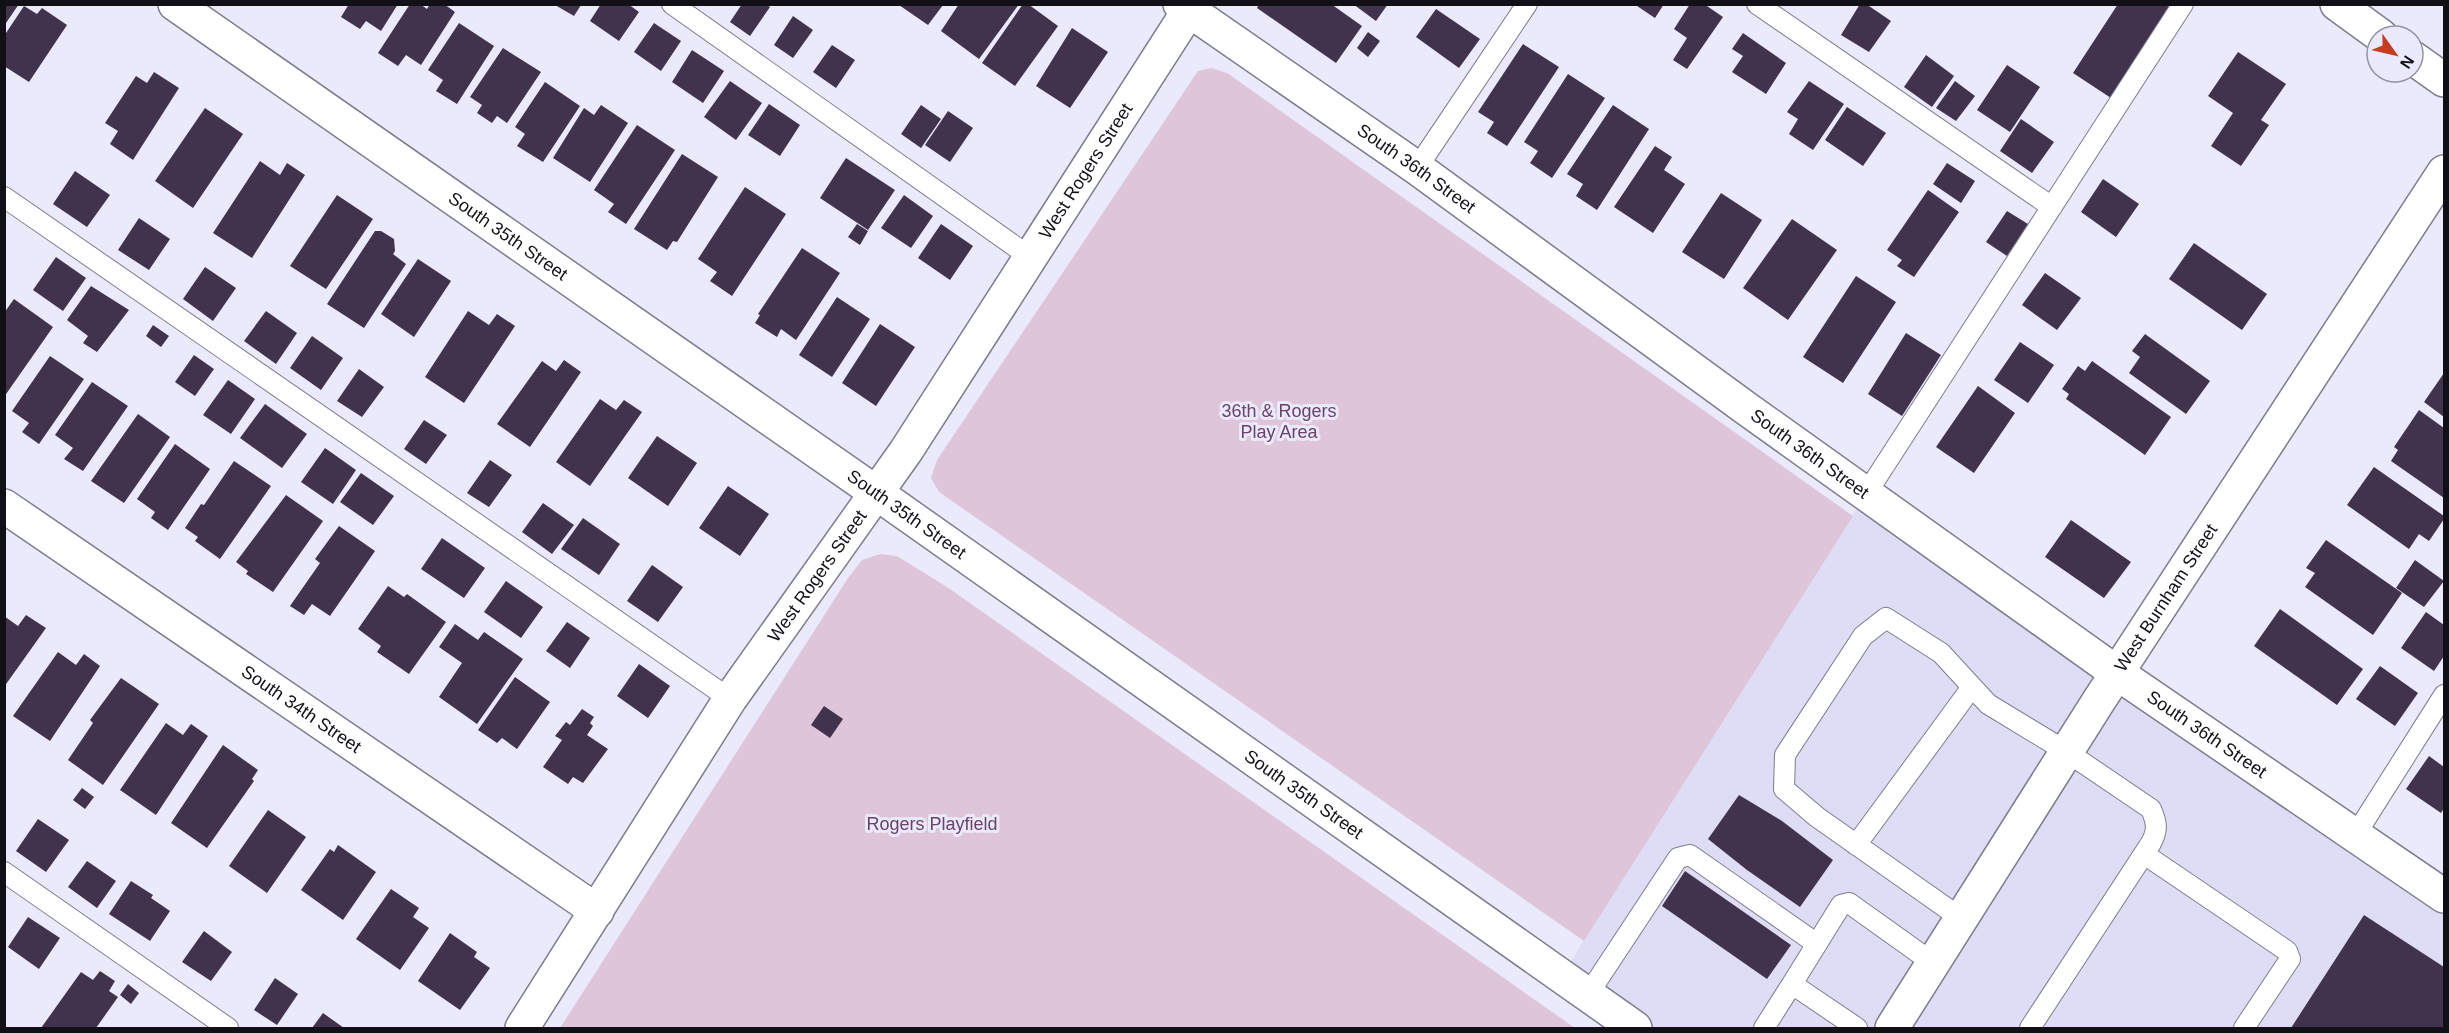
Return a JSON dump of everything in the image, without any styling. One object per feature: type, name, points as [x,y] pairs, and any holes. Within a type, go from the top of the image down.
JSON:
[{"type":"street","name":"South 35th Street","points":[[175,4],[878,494],[1635,1029]]},
{"type":"street","points":[[2337,4],[2365,24]]},
{"type":"street","name":"West Rogers Street","points":[[522,1029],[730,699],[878,494],[1187,6]]},
{"type":"street","name":"South 36th Street","points":[[1187,6],[1417,168],[2117,673],[2445,896]]},
{"type":"street","points":[[2425,66],[2445,80]]},
{"type":"street","name":"West Burnham Street","points":[[1892,1029],[2117,673],[2445,172]]},
{"type":"street","name":"South 34th Street","points":[[4,506],[597,911]]},
{"type":"lane","points":[[672,4],[1030,257]]},
{"type":"lane","points":[[1417,168],[1527,4]]},
{"type":"lane","points":[[1757,4],[2052,207]]},
{"type":"lane","points":[[1866,494],[2183,4]]},
{"type":"lane","points":[[4,197],[730,699]]},
{"type":"lane","points":[[1962,919],[1817,817],[1784,789],[1785,756],[1863,636],[1886,618],[1941,653],[1988,704],[2067,752],[2151,809],[2156,820],[2157,832],[2144,854],[2030,1029]]},
{"type":"lane","points":[[1856,845],[1972,687]]},
{"type":"lane","points":[[2356,834],[2445,695]]},
{"type":"lane","points":[[2144,854],[2287,951],[2289,959],[2244,1029]]},
{"type":"lane","points":[[1587,996],[1678,858],[1690,855],[1817,944]]},
{"type":"lane","points":[[4,872],[228,1029]]},
{"type":"lane","points":[[1764,1029],[1841,905],[1848,903],[1934,963]]},
{"type":"lane","points":[[1792,984],[1857,1029]]},
{"type":"shaded area","points":[[1866,494],[2444,896],[2444,1028],[1635,1028],[1561,977]]},
{"type":"green space","name":"36th & Rogers Play Area","points":[[1211,68],[1227,73],[1853,516],[1584,941],[939,492],[931,478],[937,460],[1198,71]]},
{"type":"green space","name":"Rogers Playfield","points":[[880,554],[897,556],[947,587],[1575,1028],[560,1028],[848,578],[862,560]]},
{"type":"building","points":[[4,4],[19,4],[4,26]]},
{"type":"building","points":[[349,4],[398,4],[381,31],[366,21],[360,29],[341,17]]},
{"type":"building","points":[[410,4],[420,4],[427,9],[430,4],[444,4],[455,12],[421,65],[406,55],[398,66],[378,53]]},
{"type":"building","points":[[601,4],[628,4],[639,12],[619,41],[590,21]]},
{"type":"building","points":[[742,4],[766,4],[770,7],[750,36],[730,22]]},
{"type":"building","points":[[959,4],[1019,4],[979,59],[941,31]]},
{"type":"building","points":[[1023,4],[1028,4],[1058,26],[1015,86],[982,63]]},
{"type":"building","points":[[1259,4],[1331,4],[1362,26],[1336,63],[1257,8]]},
{"type":"building","points":[[1353,4],[1388,4],[1376,21]]},
{"type":"building","points":[[1634,4],[1664,4],[1655,18]]},
{"type":"building","points":[[1690,4],[1704,4],[1723,17],[1687,69],[1673,60],[1687,38],[1674,29]]},
{"type":"building","points":[[1860,4],[1866,4],[1891,21],[1869,52],[1841,35]]},
{"type":"building","points":[[2118,4],[2171,4],[2111,98],[2073,73]]},
{"type":"building","points":[[555,5],[581,5],[574,16]]},
{"type":"building","points":[[899,5],[943,5],[928,25]]},
{"type":"building","points":[[24,6],[37,14],[42,8],[67,25],[29,82],[4,66],[4,36]]},
{"type":"building","points":[[1436,9],[1480,39],[1459,68],[1416,37]]},
{"type":"building","points":[[793,16],[813,30],[793,58],[774,45]]},
{"type":"building","points":[[459,23],[494,46],[457,104],[436,91],[443,80],[428,70]]},
{"type":"building","points":[[654,23],[681,41],[661,71],[634,52]]},
{"type":"building","points":[[1072,28],[1108,52],[1070,108],[1036,86]]},
{"type":"building","points":[[1368,32],[1380,41],[1368,57],[1357,48]]},
{"type":"building","points":[[1743,33],[1786,63],[1766,94],[1732,72],[1743,56],[1732,49]]},
{"type":"building","points":[[1523,44],[1559,67],[1507,146],[1487,133],[1494,122],[1478,112]]},
{"type":"building","points":[[832,45],[855,60],[836,88],[813,72]]},
{"type":"building","points":[[503,48],[541,72],[507,123],[497,116],[492,123],[477,113],[482,105],[470,97]]},
{"type":"building","points":[[692,50],[724,71],[703,103],[672,82]]},
{"type":"building","points":[[2238,52],[2286,84],[2261,120],[2269,125],[2241,166],[2211,146],[2233,113],[2208,96]]},
{"type":"building","points":[[1926,55],[1954,76],[1932,107],[1904,87]]},
{"type":"building","points":[[2007,65],[2040,87],[2010,132],[1977,110]]},
{"type":"building","points":[[154,72],[179,88],[133,160],[110,144],[118,131],[105,123],[136,76],[147,83]]},
{"type":"building","points":[[1568,74],[1605,98],[1552,178],[1530,163],[1538,151],[1524,142]]},
{"type":"building","points":[[730,81],[762,103],[736,140],[704,117]]},
{"type":"building","points":[[1809,81],[1844,104],[1813,150],[1789,134],[1798,119],[1787,112]]},
{"type":"building","points":[[1955,81],[1975,96],[1956,121],[1936,108]]},
{"type":"building","points":[[545,82],[580,106],[543,162],[517,146],[525,134],[515,127]]},
{"type":"building","points":[[769,104],[800,125],[780,156],[748,135]]},
{"type":"building","points":[[601,105],[628,123],[590,182],[553,158],[584,108],[594,115]]},
{"type":"building","points":[[921,105],[941,119],[921,148],[901,134]]},
{"type":"building","points":[[1613,105],[1649,129],[1597,210],[1576,196],[1583,184],[1567,174]]},
{"type":"building","points":[[1847,107],[1886,133],[1863,166],[1825,140]]},
{"type":"building","points":[[205,108],[243,134],[193,208],[155,181]]},
{"type":"building","points":[[948,111],[973,128],[950,162],[925,145]]},
{"type":"building","points":[[2021,119],[2054,142],[2032,173],[2000,151]]},
{"type":"building","points":[[637,125],[675,150],[626,224],[608,212],[614,204],[594,190]]},
{"type":"building","points":[[1655,146],[1672,157],[1664,170],[1685,184],[1653,233],[1614,207]]},
{"type":"building","points":[[682,154],[718,177],[677,242],[673,241],[667,250],[634,229]]},
{"type":"building","points":[[846,158],[895,190],[868,230],[820,198]]},
{"type":"building","points":[[260,161],[280,175],[287,163],[305,175],[252,258],[213,233]]},
{"type":"building","points":[[1947,163],[1975,181],[1961,203],[1933,184]]},
{"type":"building","points":[[75,171],[110,195],[87,227],[53,204]]},
{"type":"building","points":[[2103,179],[2139,204],[2116,237],[2081,212]]},
{"type":"building","points":[[745,187],[786,214],[732,296],[710,281],[717,272],[698,259]]},
{"type":"building","points":[[1928,190],[1959,212],[1914,277],[1897,266],[1902,260],[1887,250]]},
{"type":"building","points":[[1721,193],[1762,220],[1724,279],[1682,252]]},
{"type":"building","points":[[337,195],[373,219],[326,289],[290,266]]},
{"type":"building","points":[[904,195],[933,216],[911,248],[881,228]]},
{"type":"building","points":[[2007,211],[2028,224],[2007,256],[1986,242]]},
{"type":"building","points":[[139,218],[170,239],[149,270],[118,250]]},
{"type":"building","points":[[1792,219],[1837,250],[1788,320],[1743,288]]},
{"type":"building","points":[[857,224],[868,231],[860,245],[848,237]]},
{"type":"building","points":[[941,224],[973,246],[950,280],[918,258]]},
{"type":"building","points":[[375,231],[381,231],[394,239],[393,254],[406,264],[364,328],[327,304]]},
{"type":"building","points":[[2194,243],[2267,294],[2242,330],[2169,279]]},
{"type":"building","points":[[802,248],[840,273],[796,340],[781,329],[777,337],[755,323],[760,315],[758,314]]},
{"type":"building","points":[[56,257],[86,278],[63,311],[33,290]]},
{"type":"building","points":[[418,259],[451,281],[414,337],[381,314]]},
{"type":"building","points":[[205,267],[236,288],[213,321],[183,299]]},
{"type":"building","points":[[2045,273],[2081,298],[2057,330],[2022,305]]},
{"type":"building","points":[[1856,276],[1896,302],[1843,383],[1803,357]]},
{"type":"building","points":[[91,286],[129,310],[97,352],[83,343],[88,336],[67,320]]},
{"type":"building","points":[[837,297],[870,319],[832,377],[799,355]]},
{"type":"building","points":[[14,299],[53,327],[4,397],[4,313]]},
{"type":"building","points":[[266,311],[297,333],[276,364],[244,341]]},
{"type":"building","points":[[468,311],[489,325],[497,314],[515,326],[464,403],[425,377]]},
{"type":"building","points":[[880,324],[915,347],[876,406],[842,383]]},
{"type":"building","points":[[153,325],[169,336],[161,347],[146,336]]},
{"type":"building","points":[[1906,333],[1941,355],[1902,416],[1868,394]]},
{"type":"building","points":[[2145,334],[2210,381],[2186,414],[2129,373],[2140,357],[2132,351]]},
{"type":"building","points":[[312,336],[343,358],[321,390],[290,368]]},
{"type":"building","points":[[2020,342],[2054,365],[2028,403],[1994,380]]},
{"type":"building","points":[[194,355],[214,369],[195,396],[175,382]]},
{"type":"building","points":[[50,356],[84,379],[39,444],[22,432],[29,423],[12,411]]},
{"type":"building","points":[[564,360],[581,372],[530,447],[497,424],[542,361],[556,371]]},
{"type":"building","points":[[2092,361],[2171,417],[2145,455],[2066,399],[2069,394],[2062,389],[2078,366],[2085,371]]},
{"type":"building","points":[[359,369],[384,387],[362,417],[337,401]]},
{"type":"building","points":[[2444,373],[2444,417],[2424,402]]},
{"type":"building","points":[[228,380],[255,399],[231,434],[203,415]]},
{"type":"building","points":[[92,382],[128,406],[83,471],[64,459],[73,448],[55,435]]},
{"type":"building","points":[[1978,386],[2015,413],[1974,473],[1936,447]]},
{"type":"building","points":[[600,399],[616,410],[624,400],[642,412],[590,486],[556,462]]},
{"type":"building","points":[[265,404],[307,434],[282,468],[240,438]]},
{"type":"building","points":[[2419,410],[2444,428],[2444,498],[2391,461],[2398,450],[2394,447]]},
{"type":"building","points":[[138,414],[170,437],[124,503],[91,481]]},
{"type":"building","points":[[424,420],[447,435],[426,464],[404,449]]},
{"type":"building","points":[[657,436],[697,463],[668,506],[628,478]]},
{"type":"building","points":[[175,444],[210,469],[168,530],[151,518],[155,512],[137,499]]},
{"type":"building","points":[[325,448],[356,470],[333,504],[301,482]]},
{"type":"building","points":[[490,460],[512,475],[489,507],[467,493]]},
{"type":"building","points":[[234,461],[271,486],[220,559],[195,541],[198,537],[185,528]]},
{"type":"building","points":[[2374,467],[2444,516],[2429,541],[2419,534],[2409,549],[2347,505]]},
{"type":"building","points":[[361,473],[394,496],[373,525],[340,502]]},
{"type":"building","points":[[728,486],[769,514],[740,556],[699,528]]},
{"type":"building","points":[[286,495],[323,521],[273,592],[246,574],[248,571],[236,562]]},
{"type":"building","points":[[543,503],[574,525],[552,554],[522,532]]},
{"type":"building","points":[[583,518],[620,544],[599,575],[561,549]]},
{"type":"building","points":[[2071,520],[2131,562],[2104,598],[2045,557]]},
{"type":"building","points":[[339,526],[375,551],[330,616],[312,604],[304,615],[290,606],[320,563],[315,559]]},
{"type":"building","points":[[442,538],[485,568],[464,598],[421,569]]},
{"type":"building","points":[[2326,540],[2402,593],[2373,635],[2305,587],[2315,573],[2306,568]]},
{"type":"building","points":[[2415,560],[2444,581],[2424,607],[2396,588]]},
{"type":"building","points":[[652,565],[683,587],[658,622],[627,601]]},
{"type":"building","points":[[506,581],[543,607],[521,638],[484,612]]},
{"type":"building","points":[[388,586],[404,597],[407,594],[446,622],[409,674],[377,652],[381,646],[358,629]]},
{"type":"building","points":[[2280,609],[2363,669],[2337,705],[2254,646]]},
{"type":"building","points":[[2426,612],[2444,625],[2444,656],[2434,671],[2401,648]]},
{"type":"building","points":[[26,615],[46,628],[4,687],[4,616],[18,626]]},
{"type":"building","points":[[567,622],[590,638],[570,668],[546,651]]},
{"type":"building","points":[[455,624],[478,640],[484,632],[523,659],[477,724],[439,697],[462,663],[439,647]]},
{"type":"building","points":[[58,652],[76,665],[84,654],[100,666],[50,741],[13,716]]},
{"type":"building","points":[[639,664],[670,686],[648,718],[617,696]]},
{"type":"building","points":[[2380,666],[2418,693],[2395,726],[2356,699]]},
{"type":"building","points":[[515,677],[550,702],[517,749],[502,738],[497,743],[478,730]]},
{"type":"building","points":[[121,678],[159,704],[103,785],[68,760],[93,723],[90,720]]},
{"type":"building","points":[[824,706],[843,719],[830,738],[811,725]]},
{"type":"building","points":[[582,709],[594,717],[590,723],[593,726],[587,735],[608,749],[583,783],[573,777],[568,784],[543,767],[562,740],[555,736],[566,722],[570,725]]},
{"type":"building","points":[[166,723],[183,735],[191,724],[208,736],[156,815],[120,790]]},
{"type":"building","points":[[223,745],[258,770],[252,779],[254,781],[207,848],[171,823]]},
{"type":"building","points":[[2429,756],[2444,767],[2444,808],[2441,813],[2406,789]]},
{"type":"building","points":[[82,788],[94,797],[85,809],[73,800]]},
{"type":"building","points":[[1739,795],[1782,821],[1833,860],[1800,907],[1708,839]]},
{"type":"building","points":[[268,810],[306,837],[267,893],[229,866]]},
{"type":"building","points":[[38,819],[69,840],[46,872],[16,851]]},
{"type":"building","points":[[338,845],[376,872],[343,920],[301,890],[330,849],[334,852]]},
{"type":"building","points":[[87,861],[116,881],[97,908],[68,887]]},
{"type":"building","points":[[1685,871],[1791,945],[1767,979],[1662,906]]},
{"type":"building","points":[[131,881],[153,895],[151,898],[170,911],[150,941],[109,914]]},
{"type":"building","points":[[391,889],[419,908],[413,917],[429,928],[400,970],[356,939]]},
{"type":"building","points":[[2364,915],[2444,967],[2444,1028],[2291,1028]]},
{"type":"building","points":[[28,917],[60,938],[39,969],[8,947]]},
{"type":"building","points":[[204,931],[232,952],[211,981],[182,962]]},
{"type":"building","points":[[450,933],[477,952],[474,957],[490,968],[460,1010],[418,981]]},
{"type":"building","points":[[100,971],[115,981],[109,991],[118,997],[96,1028],[41,1028],[81,972],[93,980]]},
{"type":"building","points":[[275,978],[298,994],[277,1025],[254,1010]]},
{"type":"building","points":[[128,984],[139,993],[131,1004],[120,995]]},
{"type":"building","points":[[323,1013],[344,1028],[312,1028]]}]
